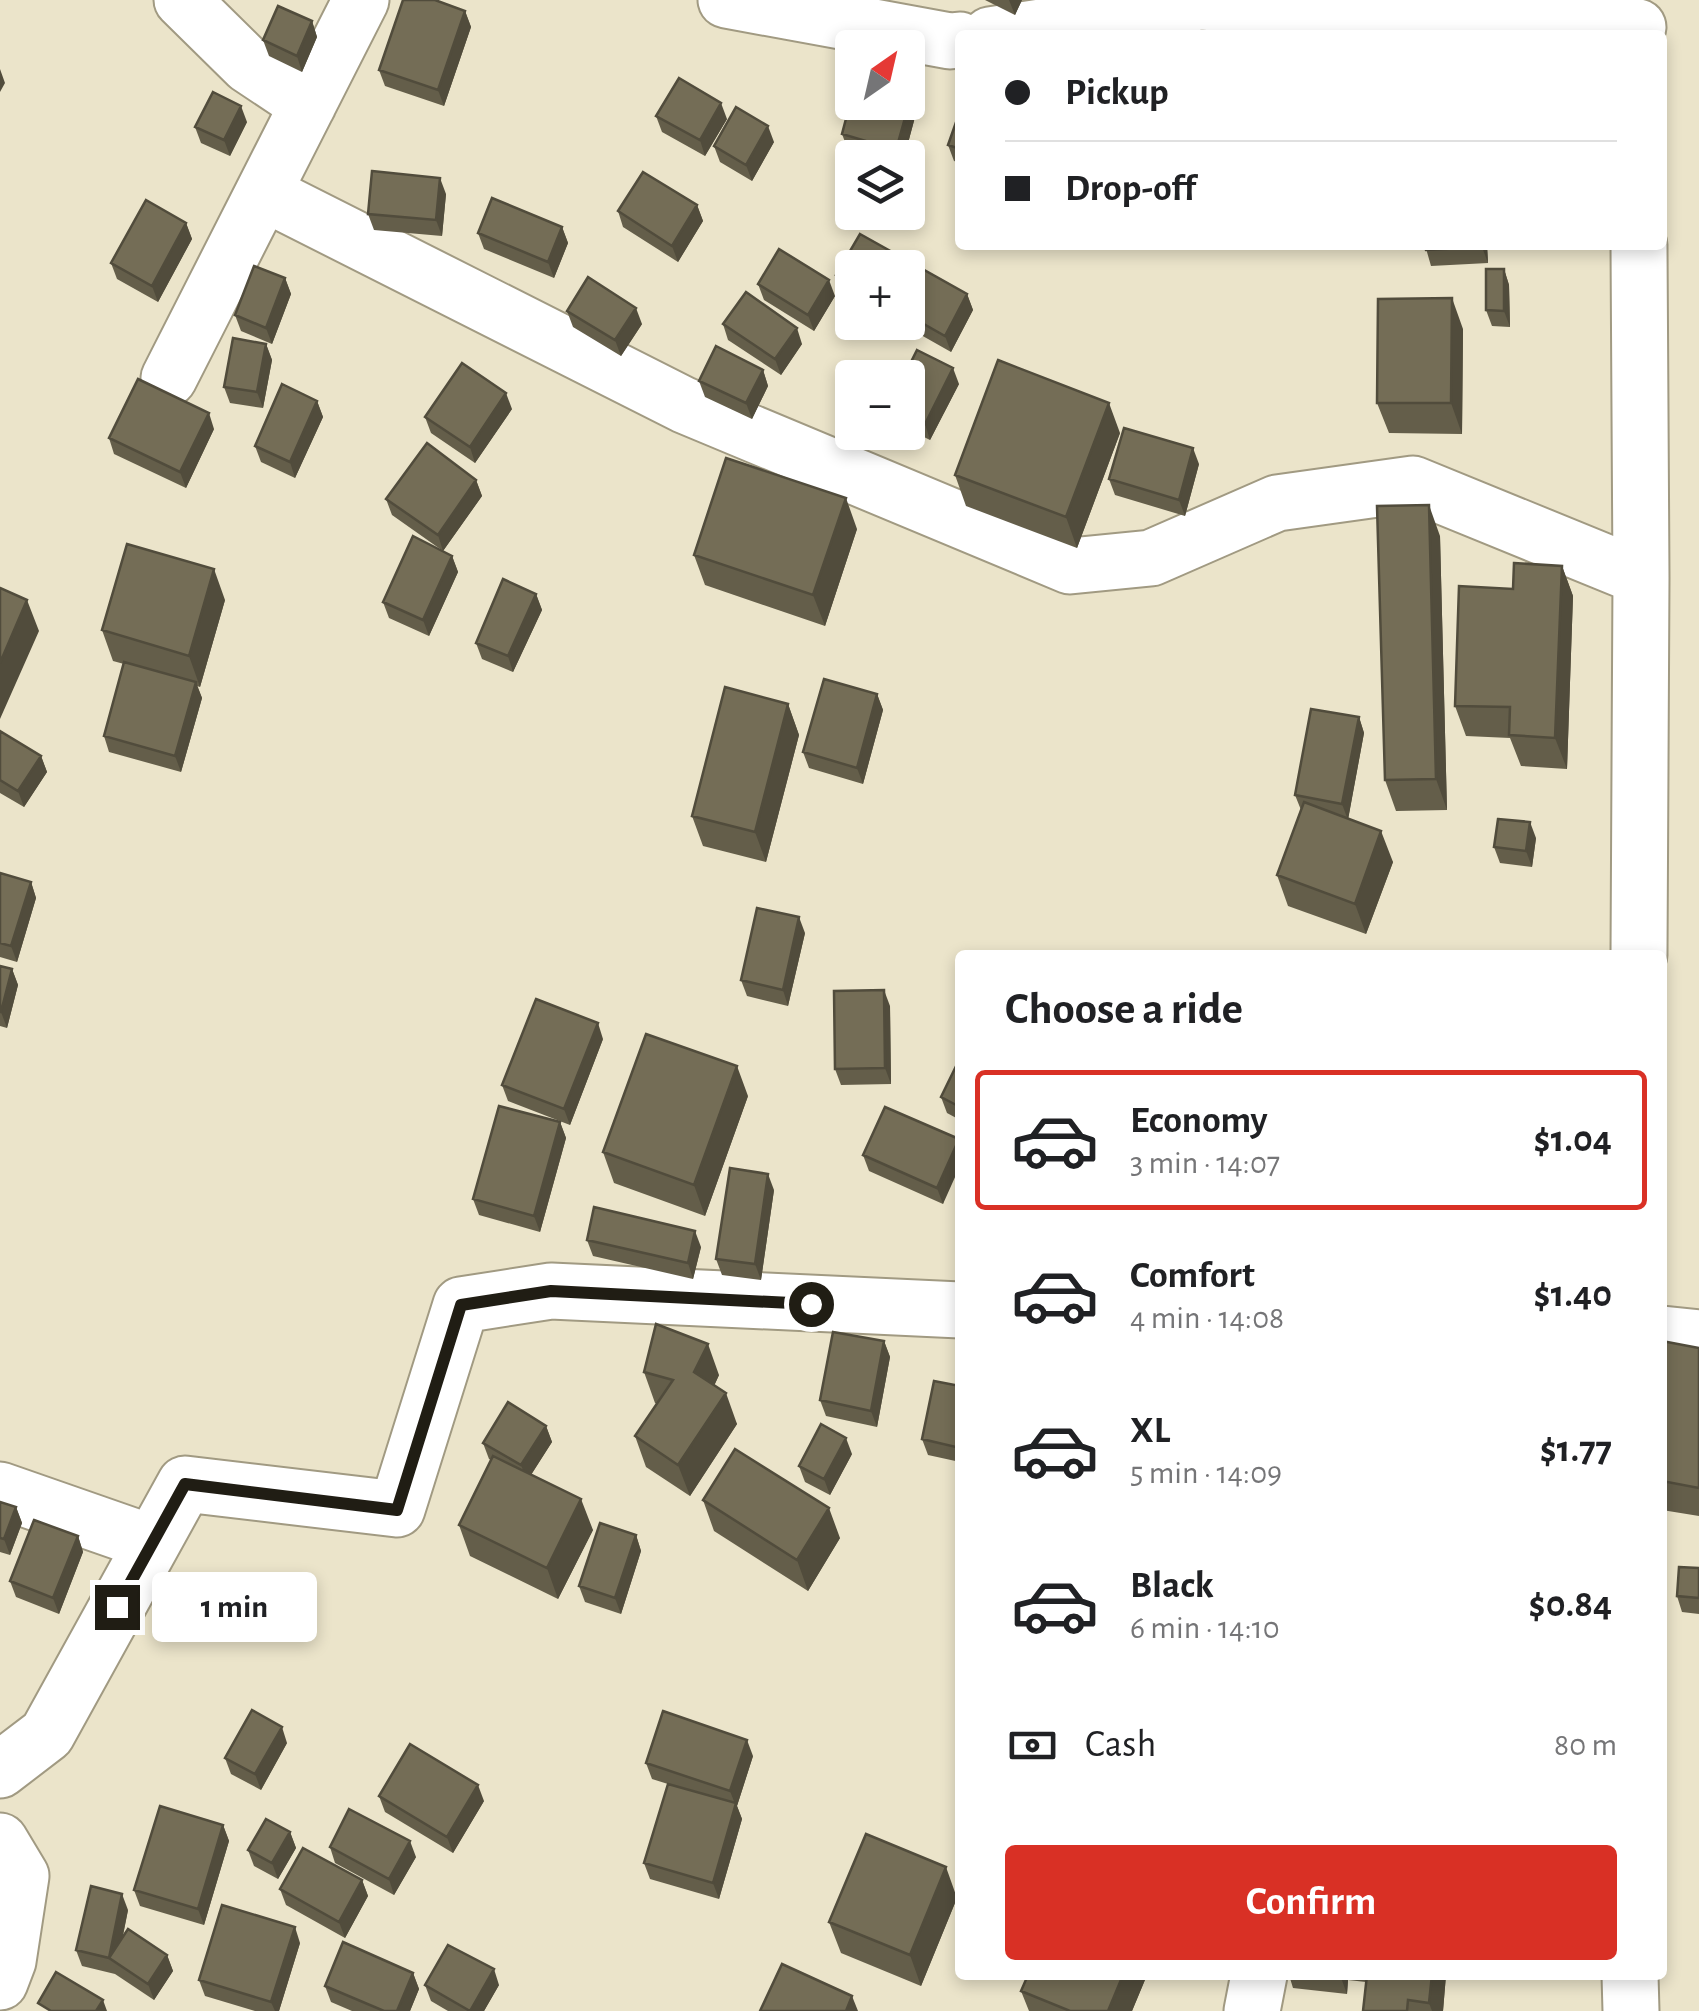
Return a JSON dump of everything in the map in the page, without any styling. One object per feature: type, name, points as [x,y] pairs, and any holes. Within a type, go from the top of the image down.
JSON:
[{"type":"street","points":[[182,0],[248,65],[308,105]]},
{"type":"street","points":[[168,378],[361,0]]},
{"type":"street","points":[[726,0],[955,37]]},
{"type":"street","points":[[872,0],[955,34]]},
{"type":"street","points":[[1024,30],[1200,2],[1638,21]]},
{"type":"street","points":[[264,193],[684,405],[1070,566],[1151,558],[1277,504],[1413,484],[1641,577]]},
{"type":"street","points":[[1639,950],[1640,250]]},
{"type":"street","points":[[0,1770],[47,1734],[185,1484],[397,1510],[461,1305],[551,1291],[955,1310]]},
{"type":"street","points":[[1667,1335],[1699,1338]]},
{"type":"street","points":[[0,1490],[152,1543]]},
{"type":"street","points":[[0,1841],[21,1876],[8,1961],[0,1982]]},
{"type":"street","points":[[1252,2011],[1258,1980]]},
{"type":"street","points":[[1630,1980],[1631,2011]]},
{"type":"building","points":[[403,0],[435,0],[465,11],[438,90],[379,70]]},
{"type":"building","points":[[278,6],[312,21],[297,56],[263,40]]},
{"type":"building","points":[[679,78],[721,103],[700,140],[656,116]]},
{"type":"building","points":[[213,92],[241,106],[224,140],[195,127]]},
{"type":"building","points":[[736,107],[768,126],[746,165],[714,146]]},
{"type":"building","points":[[846,120],[904,120],[899,140],[862,140],[842,134]]},
{"type":"building","points":[[955,125],[955,147],[948,145]]},
{"type":"building","points":[[372,171],[440,178],[436,220],[368,214]]},
{"type":"building","points":[[643,172],[697,205],[672,246],[618,211]]},
{"type":"building","points":[[492,198],[562,227],[548,262],[478,233]]},
{"type":"building","points":[[146,200],[186,223],[152,286],[111,263]]},
{"type":"building","points":[[860,234],[889,250],[851,250]]},
{"type":"building","points":[[779,249],[829,280],[808,315],[758,284]]},
{"type":"building","points":[[254,266],[285,278],[266,328],[235,315]]},
{"type":"building","points":[[1486,269],[1504,269],[1504,311],[1486,310]]},
{"type":"building","points":[[925,270],[967,294],[945,336],[925,325]]},
{"type":"building","points":[[588,277],[636,308],[615,340],[567,311]]},
{"type":"building","points":[[746,292],[797,328],[775,359],[723,324]]},
{"type":"building","points":[[1452,298],[1451,403],[1377,403],[1378,299]]},
{"type":"building","points":[[233,338],[266,344],[257,392],[224,387]]},
{"type":"building","points":[[716,346],[763,370],[746,403],[699,381]]},
{"type":"building","points":[[917,350],[953,368],[925,424],[925,360],[912,360]]},
{"type":"building","points":[[998,360],[1109,403],[1066,517],[955,475]]},
{"type":"building","points":[[462,363],[506,393],[470,447],[425,417]]},
{"type":"building","points":[[138,379],[209,413],[180,472],[109,438]]},
{"type":"building","points":[[282,384],[317,401],[290,462],[255,446]]},
{"type":"building","points":[[1124,428],[1193,448],[1179,500],[1109,479]]},
{"type":"building","points":[[427,443],[476,480],[438,535],[386,499]]},
{"type":"building","points":[[726,458],[846,498],[813,595],[694,555]]},
{"type":"building","points":[[1429,505],[1436,779],[1385,780],[1377,506]]},
{"type":"building","points":[[413,536],[452,556],[423,620],[383,602]]},
{"type":"building","points":[[127,544],[214,569],[189,656],[102,630]]},
{"type":"building","points":[[1514,563],[1562,566],[1555,738],[1509,735],[1510,707],[1455,706],[1459,586],[1513,589]]},
{"type":"building","points":[[503,579],[536,594],[508,656],[476,643]]},
{"type":"building","points":[[0,588],[27,600],[0,663]]},
{"type":"building","points":[[124,662],[196,682],[175,756],[104,736]]},
{"type":"building","points":[[824,679],[877,694],[857,768],[803,752]]},
{"type":"building","points":[[725,687],[788,704],[755,832],[692,816]]},
{"type":"building","points":[[1311,709],[1359,717],[1342,804],[1295,795]]},
{"type":"building","points":[[0,731],[41,756],[18,791],[0,780]]},
{"type":"building","points":[[1304,802],[1381,831],[1355,904],[1277,875]]},
{"type":"building","points":[[1498,819],[1530,822],[1526,851],[1494,847]]},
{"type":"building","points":[[0,873],[31,882],[11,946],[0,943]]},
{"type":"building","points":[[757,908],[799,917],[783,990],[741,980]]},
{"type":"building","points":[[0,966],[12,969],[1,1012],[0,1012]]},
{"type":"building","points":[[884,990],[885,1068],[835,1069],[834,991]]},
{"type":"building","points":[[536,999],[598,1023],[564,1109],[502,1085]]},
{"type":"building","points":[[646,1034],[737,1066],[694,1185],[603,1152]]},
{"type":"building","points":[[955,1068],[955,1104],[941,1097]]},
{"type":"building","points":[[499,1106],[560,1122],[534,1216],[473,1199]]},
{"type":"building","points":[[885,1107],[955,1137],[955,1148],[937,1188],[863,1155]]},
{"type":"building","points":[[730,1168],[768,1174],[755,1264],[716,1259]]},
{"type":"building","points":[[594,1207],[695,1231],[688,1263],[587,1240]]},
{"type":"building","points":[[656,1324],[708,1344],[694,1372],[726,1393],[678,1465],[635,1436],[673,1380],[644,1372]]},
{"type":"building","points":[[833,1332],[884,1341],[871,1411],[820,1400]]},
{"type":"building","points":[[1667,1342],[1699,1348],[1699,1488],[1667,1482]]},
{"type":"building","points":[[934,1381],[955,1385],[955,1447],[922,1439]]},
{"type":"building","points":[[508,1402],[546,1426],[521,1465],[483,1443]]},
{"type":"building","points":[[821,1424],[846,1438],[824,1479],[799,1466]]},
{"type":"building","points":[[735,1449],[829,1508],[797,1560],[703,1500]]},
{"type":"building","points":[[493,1456],[581,1499],[547,1568],[459,1525]]},
{"type":"building","points":[[0,1502],[16,1507],[4,1539],[0,1538]]},
{"type":"building","points":[[34,1520],[78,1536],[53,1598],[10,1581]]},
{"type":"building","points":[[600,1523],[636,1535],[615,1598],[579,1586]]},
{"type":"building","points":[[1679,1567],[1699,1568],[1699,1598],[1677,1596]]},
{"type":"building","points":[[252,1710],[282,1727],[255,1774],[225,1758]]},
{"type":"building","points":[[663,1711],[747,1740],[730,1791],[646,1763]]},
{"type":"building","points":[[410,1744],[478,1785],[447,1837],[379,1796]]},
{"type":"building","points":[[668,1784],[736,1803],[713,1883],[644,1863]]},
{"type":"building","points":[[160,1806],[223,1825],[198,1909],[134,1890]]},
{"type":"building","points":[[349,1809],[410,1841],[389,1879],[330,1847]]},
{"type":"building","points":[[266,1819],[290,1832],[272,1863],[248,1850]]},
{"type":"building","points":[[866,1834],[946,1867],[910,1955],[829,1922]]},
{"type":"building","points":[[303,1848],[362,1880],[339,1922],[280,1889]]},
{"type":"building","points":[[91,1886],[122,1894],[109,1958],[76,1950]]},
{"type":"building","points":[[222,1905],[295,1927],[271,2002],[199,1980]]},
{"type":"building","points":[[128,1929],[167,1955],[148,1984],[109,1958]]},
{"type":"building","points":[[343,1942],[413,1973],[397,2011],[384,2011],[325,1986]]},
{"type":"building","points":[[448,1945],[494,1969],[470,2011],[425,1985]]},
{"type":"building","points":[[782,1964],[852,1996],[846,2011],[760,2011]]},
{"type":"building","points":[[56,1972],[103,2000],[96,2011],[51,2011],[38,2003]]},
{"type":"building","points":[[1026,1980],[1121,1980],[1108,2011],[1070,2011],[1021,1991]]},
{"type":"building","points":[[1366,1980],[1431,1980],[1429,2003],[1408,2000],[1407,2011],[1363,2011]]},
{"type":"route","points":[[117,1607],[185,1484],[397,1510],[461,1305],[551,1291],[811,1304]]}]
